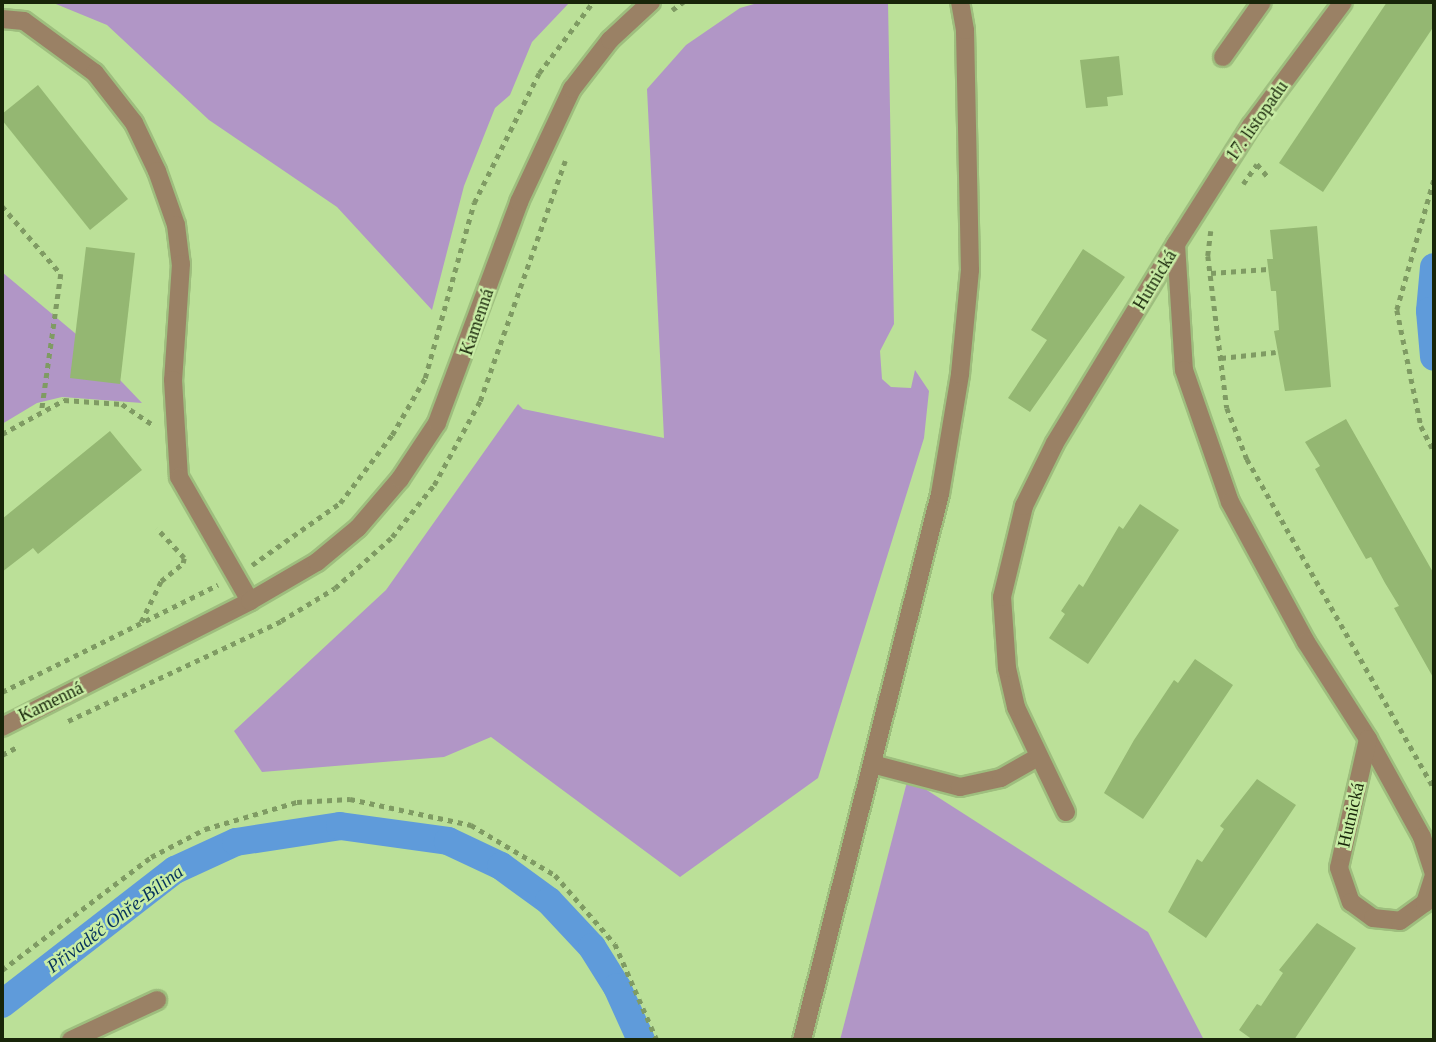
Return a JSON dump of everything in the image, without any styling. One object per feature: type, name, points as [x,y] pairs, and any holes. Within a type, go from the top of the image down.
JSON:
[{"type":"street","name":"Kamenná","points":[[2,727],[250,601],[317,562],[358,528],[400,480],[437,423],[459,371],[519,202],[566,100],[610,40],[651,2]]},
{"type":"street","points":[[802,1040],[940,494],[960,374],[970,256],[965,30],[960,2]]},
{"type":"street","points":[[1223,57],[1262,2]]},
{"type":"street","name":"17. listopadu","points":[[1176,244],[1251,127],[1343,2]]},
{"type":"street","points":[[2,19],[24,21],[95,73],[134,123],[157,171],[176,225],[181,264],[173,380],[179,477],[250,601]]},
{"type":"street","name":"Hutnická","points":[[1176,244],[1184,370],[1230,502],[1306,642],[1368,739],[1422,837],[1434,875],[1425,903],[1400,920],[1373,919],[1351,902],[1339,868],[1368,739]]},
{"type":"street","name":"Hutnická","points":[[1066,812],[1016,706],[1007,668],[1002,617],[1006,569],[1024,506],[1055,443],[1176,244]]},
{"type":"street","points":[[872,764],[960,787],[1001,778],[1038,757]]},
{"type":"street","points":[[71,1040],[157,1000]]},
{"type":"path","points":[[2,692],[236,577],[340,503],[392,435],[425,378],[480,191],[540,72],[593,2]]},
{"type":"path","points":[[663,17],[683,2]]},
{"type":"path","points":[[58,726],[281,621],[335,588],[392,537],[434,485],[481,401],[567,155]]},
{"type":"path","points":[[1241,187],[1257,164]]},
{"type":"path","points":[[1434,180],[1397,310],[1421,426],[1434,452]]},
{"type":"path","points":[[2,206],[61,274],[42,410]]},
{"type":"path","points":[[1219,220],[1211,231],[1211,273],[1227,408],[1247,459],[1434,788]]},
{"type":"path","points":[[1211,273],[1268,269]]},
{"type":"path","points":[[1221,358],[1276,352]]},
{"type":"path","points":[[2,434],[64,400],[122,404],[177,441]]},
{"type":"path","points":[[141,623],[160,581],[183,563],[184,558],[157,528]]},
{"type":"path","points":[[2,755],[24,743]]},
{"type":"path","points":[[2,970],[151,857],[205,829],[297,802],[350,799],[471,825],[555,875],[615,944],[657,1040]]},
{"type":"shaded area","points":[[51,2],[570,2],[532,42],[510,95],[495,108],[464,186],[432,310],[337,207],[209,120],[107,25]]},
{"type":"shaded area","points":[[761,2],[888,2],[894,324],[880,351],[882,379],[891,387],[911,388],[915,370],[929,391],[924,438],[818,778],[680,877],[491,737],[444,757],[262,772],[234,731],[386,590],[518,404],[523,409],[664,438],[647,89],[686,45],[740,8]]},
{"type":"shaded area","points":[[2,272],[76,334],[142,403],[62,397],[37,403],[2,424]]},
{"type":"shaded area","points":[[908,778],[1148,932],[1204,1040],[840,1040]]},
{"type":"building","points":[[1387,2],[1434,2],[1434,26],[1323,192],[1279,163]]},
{"type":"building","points":[[1119,56],[1123,95],[1107,97],[1108,106],[1086,108],[1080,60]]},
{"type":"building","points":[[38,85],[128,199],[90,230],[2,120],[2,114]]},
{"type":"building","points":[[1317,226],[1331,387],[1285,391],[1274,331],[1279,330],[1276,291],[1271,291],[1267,259],[1273,259],[1270,230]]},
{"type":"building","points":[[86,247],[135,253],[120,384],[70,378]]},
{"type":"building","points":[[1083,249],[1125,277],[1030,412],[1008,398],[1047,340],[1031,330]]},
{"type":"building","points":[[1346,419],[1434,574],[1434,679],[1394,608],[1399,606],[1371,557],[1366,559],[1315,469],[1320,466],[1305,442]]},
{"type":"building","points":[[110,431],[142,470],[38,554],[33,548],[2,572],[2,519]]},
{"type":"building","points":[[1140,504],[1179,530],[1088,664],[1049,638],[1065,614],[1061,611],[1079,584],[1083,587],[1119,526],[1123,529]]},
{"type":"building","points":[[1195,659],[1233,685],[1143,819],[1104,793],[1134,740],[1174,680],[1178,683]]},
{"type":"building","points":[[1257,779],[1296,805],[1206,938],[1168,912],[1197,859],[1202,862],[1224,829],[1220,826]]},
{"type":"building","points":[[1317,923],[1356,948],[1294,1040],[1253,1040],[1239,1030],[1257,1004],[1261,1006],[1283,973],[1279,970]]},
{"type":"waterway","name":"Přivaděč Ohře-Bílina","points":[[1434,267],[1430,311],[1434,357]]},
{"type":"waterway","name":"Přivaděč Ohře-Bílina","points":[[2,1004],[175,870],[236,842],[340,826],[448,841],[501,866],[549,901],[592,947],[617,987],[641,1040]]}]
